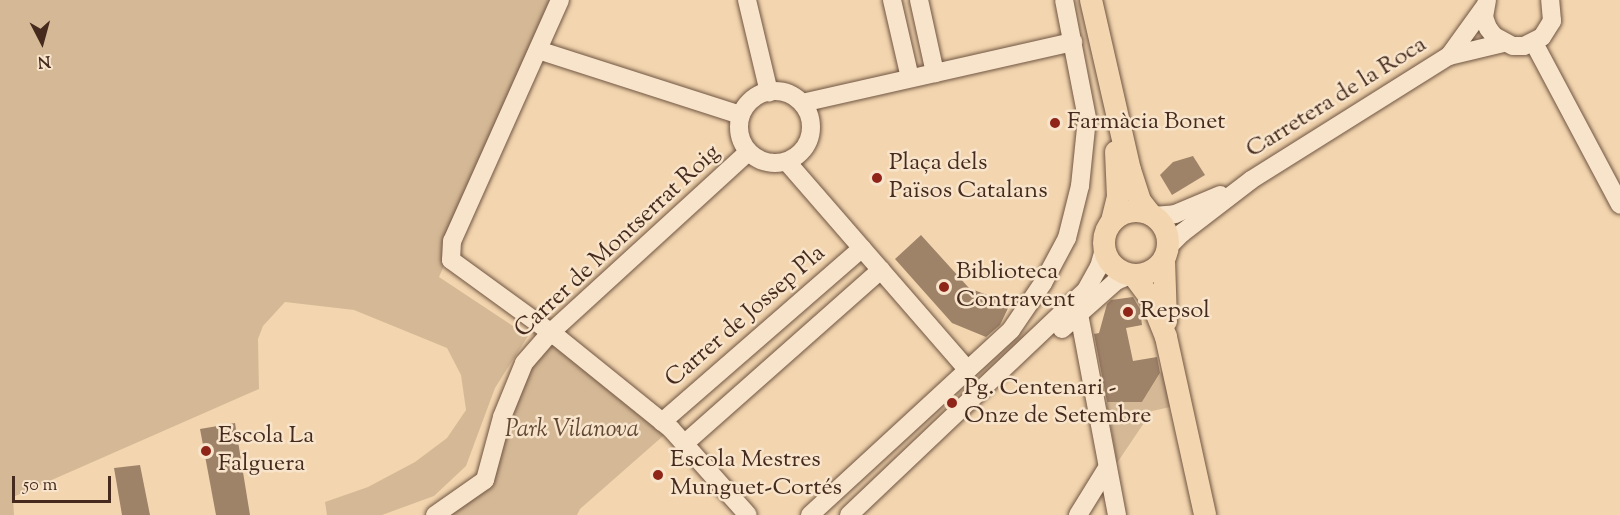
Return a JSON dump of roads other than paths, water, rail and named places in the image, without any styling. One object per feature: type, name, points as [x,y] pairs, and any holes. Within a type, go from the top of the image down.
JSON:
[{"type":"main road","points":[[1091,0],[1134,185],[1140,201],[1167,234],[1166,337]]},
{"type":"main road","points":[[1114,105],[1118,197],[1112,221],[1105,234],[1104,249],[1115,268],[1132,276],[1150,297],[1166,337],[1205,515]]},
{"type":"main road","points":[[1112,221],[1133,211],[1152,215]]},
{"type":"main road","points":[[1132,276],[1150,273],[1166,253]]},
{"type":"street","points":[[560,0],[452,241],[451,260],[550,333],[662,422],[748,515]]},
{"type":"street","points":[[747,0],[769,92]]},
{"type":"street","points":[[892,0],[910,78]]},
{"type":"street","points":[[919,0],[935,73]]},
{"type":"street","points":[[810,515],[1011,330],[1043,283],[1067,238],[1080,186],[1087,118],[1064,0]]},
{"type":"street","points":[[1486,3],[1488,27],[1503,43]]},
{"type":"street","name":"Carretera de la Roca","points":[[1449,56],[1486,3]]},
{"type":"street","points":[[1555,4],[1548,29],[1534,43],[1620,205]]},
{"type":"street","points":[[802,103],[1073,42]]},
{"type":"street","name":"Carretera de la Roca","points":[[1166,253],[1182,233],[1251,180],[1449,56],[1503,43],[1513,46],[1534,43]]},
{"type":"street","points":[[538,50],[741,115]]},
{"type":"street","points":[[769,92],[787,93],[802,103],[808,110],[812,131],[807,146],[799,156],[788,162],[770,164],[748,152],[740,135],[741,115],[755,97],[769,92]]},
{"type":"street","name":"Carrer de Montserrat Roig","points":[[435,515],[485,480],[502,417],[524,363],[550,333],[748,152]]},
{"type":"street","points":[[788,162],[967,369]]},
{"type":"street","name":"Carretera de la Roca","points":[[1152,215],[1191,208],[1251,180]]},
{"type":"street","name":"Carrer de Jossep Pla","points":[[662,422],[862,248]]},
{"type":"street","points":[[849,515],[1086,290],[1099,267],[1104,249]]},
{"type":"street","points":[[684,444],[881,270]]},
{"type":"street","points":[[872,494],[928,450],[1116,281],[1132,276]]},
{"type":"street","points":[[1079,314],[1117,515]]},
{"type":"street","points":[[1078,515],[1107,468]]},
{"type":"place","name":"Farmàcia Bonet","points":[[1055,123]]},
{"type":"place","name":"Plaça dels Països Catalans","points":[[877,178]]},
{"type":"place","name":"Biblioteca Contravent","points":[[944,287]]},
{"type":"place","name":"Repsol","points":[[1128,312]]},
{"type":"place","name":"Pg. Centenari - Onze de Setembre","points":[[952,403]]},
{"type":"place","name":"Escola La Falguera","points":[[206,451]]},
{"type":"place","name":"Escola Mestres Munguet-Cortés","points":[[658,475]]},
{"type":"park label","name":"Park Vilanova","points":[[572,431]]}]
